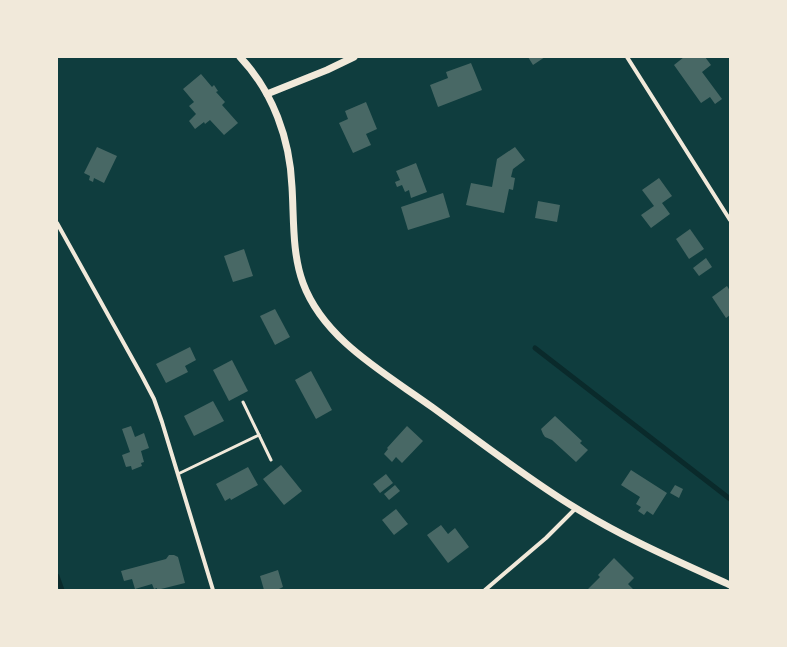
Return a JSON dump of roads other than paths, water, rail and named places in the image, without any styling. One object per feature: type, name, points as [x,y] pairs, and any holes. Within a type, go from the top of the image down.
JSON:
[{"type":"street","points":[[240,57],[256,76],[267,94],[281,129],[289,160],[292,185],[294,238],[300,272],[309,299],[321,316],[340,337],[365,359],[537,483],[576,508],[649,548],[730,585]]},
{"type":"street","points":[[267,94],[327,70],[354,57]]},
{"type":"street","points":[[627,57],[730,220]]},
{"type":"street","points":[[57,223],[149,388],[162,422],[213,590]]},
{"type":"street","points":[[485,590],[546,538],[576,508]]},
{"type":"lane","points":[[243,402],[271,460]]},
{"type":"lane","points":[[178,474],[259,435]]},
{"type":"waterway","points":[[535,348],[730,499]]},
{"type":"waterway","points":[[57,576],[62,590]]}]
